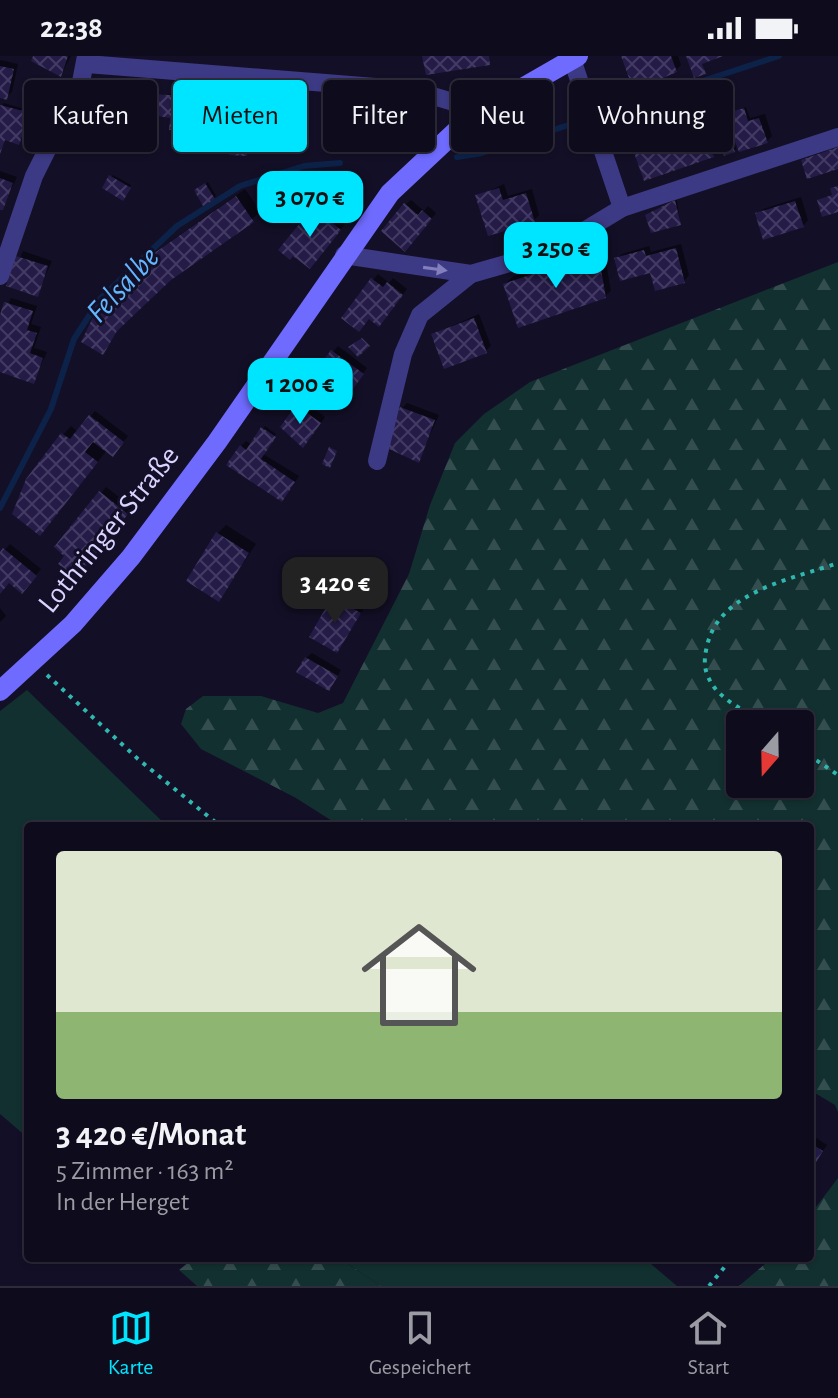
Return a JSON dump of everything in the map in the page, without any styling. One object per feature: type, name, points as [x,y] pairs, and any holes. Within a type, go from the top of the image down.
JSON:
[{"type":"main road","name":"Lothringer Straße","points":[[535,80],[575,57]]},
{"type":"main road","name":"Lothringer Straße","points":[[0,691],[102,591],[171,505],[390,193],[451,136]]},
{"type":"street","points":[[575,57],[622,208]]},
{"type":"street","points":[[0,276],[34,176],[86,60],[413,90],[451,101]]},
{"type":"street","points":[[377,461],[399,368],[420,315],[471,274],[551,251],[622,208],[838,137]]},
{"type":"street","points":[[344,255],[471,274]]},
{"type":"path","points":[[745,710],[716,690],[704,670],[709,639],[727,610],[760,590],[838,563]]},
{"type":"path","points":[[33,662],[138,759],[215,822]]},
{"type":"path","points":[[814,759],[838,775]]},
{"type":"path","points":[[709,1286],[729,1262]]},
{"type":"green space","points":[[838,262],[838,1112],[835,1105],[814,1092],[814,822],[334,822],[296,798],[201,749],[181,724],[186,709],[203,696],[261,696],[318,713],[343,703],[409,574],[430,505],[455,443],[484,414],[530,382]]},
{"type":"green space","points":[[27,690],[163,822],[24,822],[24,1135],[0,1114],[0,711]]},
{"type":"green space","points":[[838,1178],[838,1286],[739,1286],[767,1262],[814,1262],[814,1210]]},
{"type":"green space","points":[[189,1262],[345,1262],[381,1286],[197,1286],[179,1270]]},
{"type":"green space","points":[[345,1262],[649,1262],[677,1286],[381,1286]]},
{"type":"building","points":[[33,56],[68,56],[61,77],[31,61]]},
{"type":"building","points":[[422,56],[489,56],[490,65],[426,75]]},
{"type":"building","points":[[621,56],[671,56],[677,72],[658,80],[624,80],[629,78]]},
{"type":"building","points":[[686,56],[723,56],[702,64],[706,74],[694,78]]},
{"type":"building","points":[[0,66],[14,69],[7,100],[0,98]]},
{"type":"building","points":[[157,94],[173,95],[173,130],[169,130],[170,118],[157,116]]},
{"type":"building","points":[[0,105],[24,111],[24,132],[19,145],[5,140],[0,154]]},
{"type":"building","points":[[744,108],[748,121],[759,118],[768,143],[739,152],[733,137],[733,111]]},
{"type":"building","points":[[838,147],[838,169],[807,179],[801,160]]},
{"type":"building","points":[[229,152],[247,152],[247,156],[229,155]]},
{"type":"building","points":[[634,152],[712,152],[714,157],[644,181]]},
{"type":"building","points":[[109,175],[131,188],[123,201],[102,188]]},
{"type":"building","points":[[0,178],[13,183],[3,210],[0,210]]},
{"type":"building","points":[[205,183],[215,199],[203,206],[194,190]]},
{"type":"building","points":[[838,186],[838,212],[822,217],[817,200],[832,195],[830,188]]},
{"type":"building","points":[[499,188],[503,200],[526,193],[535,222],[488,236],[475,195]]},
{"type":"building","points":[[236,196],[254,222],[171,280],[117,331],[103,355],[81,342],[95,313],[153,254]]},
{"type":"building","points":[[675,200],[681,225],[651,233],[645,215]]},
{"type":"building","points":[[795,201],[804,227],[763,240],[755,213]]},
{"type":"building","points":[[404,203],[418,215],[422,210],[432,219],[405,252],[381,231]]},
{"type":"building","points":[[313,207],[341,230],[310,269],[293,256],[290,260],[278,250]]},
{"type":"building","points":[[676,248],[685,283],[655,291],[650,273],[620,281],[614,258],[644,250],[646,256]]},
{"type":"building","points":[[598,252],[606,298],[518,328],[503,284]]},
{"type":"building","points":[[16,256],[48,266],[38,297],[6,286]]},
{"type":"building","points":[[371,278],[383,287],[387,282],[403,295],[379,327],[369,319],[359,332],[341,318]]},
{"type":"building","points":[[4,302],[33,311],[27,330],[37,333],[30,353],[43,358],[34,384],[0,372],[0,315]]},
{"type":"building","points":[[474,318],[487,353],[444,369],[431,334]]},
{"type":"building","points":[[362,338],[370,346],[358,357],[348,347]]},
{"type":"building","points":[[331,350],[364,374],[338,409],[309,388],[325,366],[321,364]]},
{"type":"building","points":[[296,405],[321,423],[303,448],[280,427]]},
{"type":"building","points":[[400,407],[435,420],[419,463],[385,447]]},
{"type":"building","points":[[89,415],[124,442],[113,457],[93,442],[85,452],[98,462],[40,536],[12,514],[26,479],[61,433],[70,439]]},
{"type":"building","points":[[261,427],[276,437],[261,459],[295,482],[282,502],[226,465],[240,445],[246,450]]},
{"type":"building","points":[[329,447],[337,451],[330,468],[322,464]]},
{"type":"building","points":[[99,491],[128,514],[77,578],[58,564],[64,556],[54,547]]},
{"type":"building","points":[[216,532],[249,553],[219,602],[186,581]]},
{"type":"building","points":[[3,548],[37,576],[22,594],[9,583],[0,594],[0,552]]},
{"type":"building","points":[[332,597],[361,613],[337,653],[309,637]]},
{"type":"building","points":[[305,657],[338,676],[329,691],[296,672]]},
{"type":"building","points":[[814,1145],[823,1151],[814,1166]]},
{"type":"waterway","name":"Felsalbe","points":[[706,80],[779,56]]},
{"type":"waterway","name":"Felsalbe","points":[[457,157],[482,153],[569,125]]},
{"type":"waterway","name":"Felsalbe","points":[[0,508],[51,409],[74,339],[100,299],[177,226],[240,186],[304,166],[340,163]]}]
